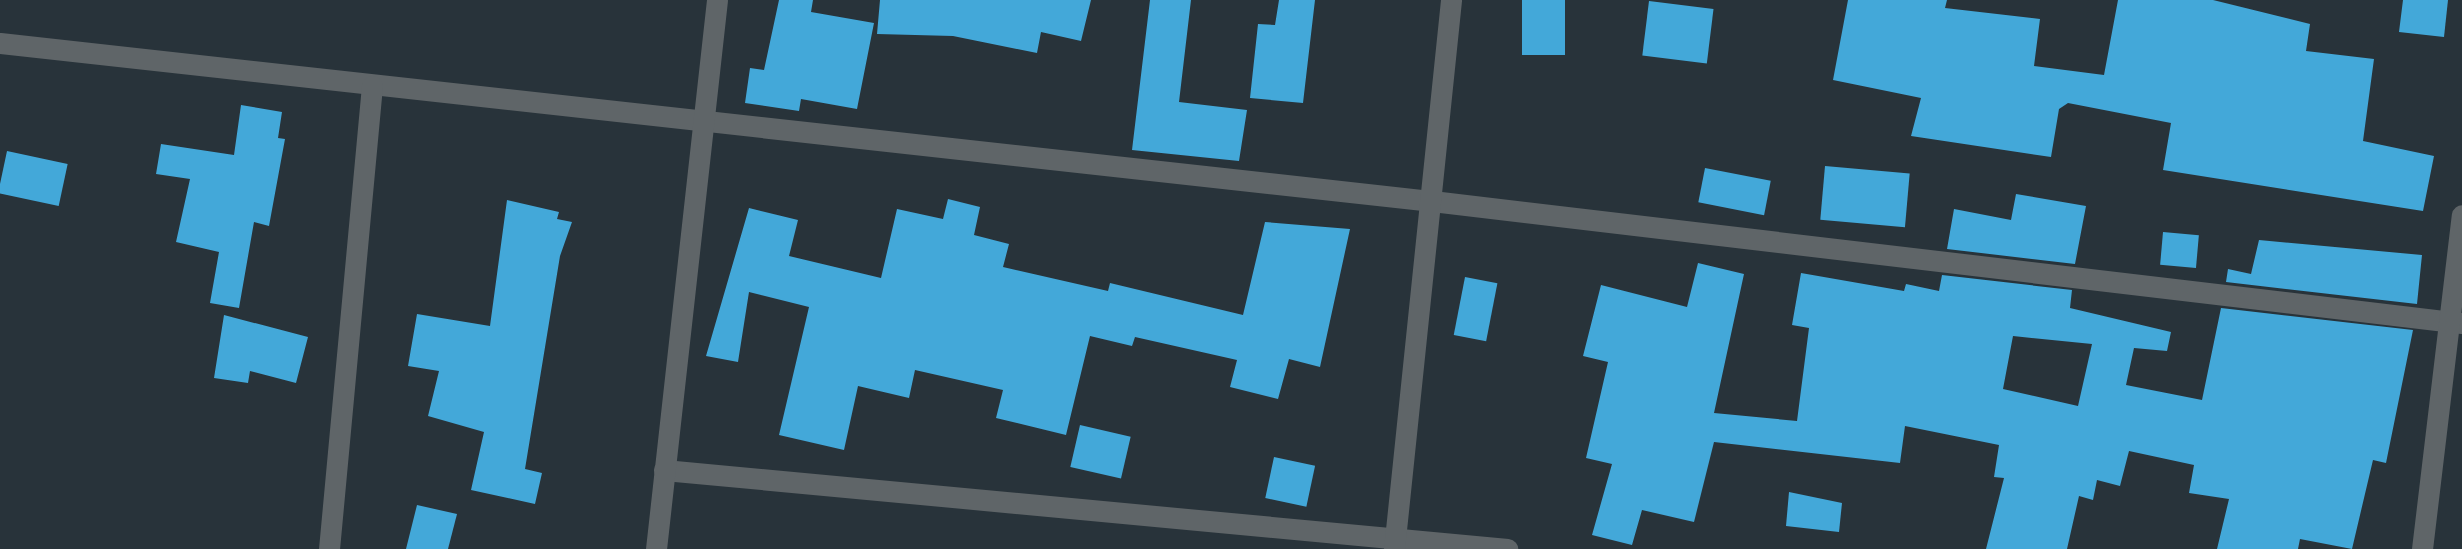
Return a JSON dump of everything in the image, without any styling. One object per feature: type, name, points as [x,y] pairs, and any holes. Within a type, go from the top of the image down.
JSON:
[{"type":"street","points":[[656,549],[717,0]]},
{"type":"street","points":[[1394,543],[1451,0]]},
{"type":"street","points":[[0,43],[703,124],[1432,201],[2458,323]]},
{"type":"street","points":[[329,549],[372,86]]},
{"type":"street","points":[[2423,549],[2458,323],[2462,215]]},
{"type":"street","points":[[664,470],[1394,543],[1507,549]]},
{"type":"building","points":[[779,0],[813,0],[811,12],[874,23],[857,109],[801,99],[799,111],[745,103],[750,68],[764,70]]},
{"type":"building","points":[[880,0],[1091,0],[1081,41],[1041,32],[1037,53],[953,36],[877,34]]},
{"type":"building","points":[[1150,0],[1191,0],[1179,102],[1247,110],[1239,161],[1132,150]]},
{"type":"building","points":[[1279,0],[1315,0],[1303,103],[1250,98],[1258,24],[1275,25]]},
{"type":"building","points":[[1522,0],[1565,0],[1565,55],[1522,55]]},
{"type":"building","points":[[1848,0],[1947,0],[1945,8],[2040,19],[2034,66],[2104,75],[2118,0],[2213,0],[2310,24],[2306,51],[2374,59],[2363,141],[2434,156],[2423,211],[2163,170],[2171,123],[2068,103],[2059,109],[2051,157],[1911,136],[1921,98],[1833,80]]},
{"type":"building","points":[[2403,0],[2448,0],[2444,37],[2399,32]]},
{"type":"building","points":[[1649,1],[1714,9],[1707,64],[1642,56]]},
{"type":"building","points":[[241,105],[282,112],[278,138],[285,139],[269,226],[254,222],[239,308],[210,303],[219,252],[176,242],[190,179],[156,174],[161,144],[234,155]]},
{"type":"building","points":[[7,151],[68,164],[59,206],[0,193]]},
{"type":"building","points":[[1825,166],[1910,173],[1905,227],[1820,220]]},
{"type":"building","points":[[1705,168],[1771,181],[1764,215],[1698,202]]},
{"type":"building","points":[[2016,194],[2086,206],[2075,264],[1947,249],[1954,209],[2011,220]]},
{"type":"building","points":[[948,199],[980,207],[974,235],[1009,244],[1003,267],[1108,291],[1110,283],[1243,315],[1265,222],[1350,229],[1320,367],[1289,359],[1278,399],[1230,387],[1237,360],[1135,337],[1132,346],[1090,336],[1066,435],[996,418],[1003,390],[915,370],[909,398],[858,386],[844,450],[779,435],[809,307],[749,292],[738,362],[706,356],[749,208],[798,220],[789,256],[881,278],[897,209],[943,219]]},
{"type":"building","points":[[507,200],[559,212],[557,219],[572,222],[560,256],[525,469],[542,473],[535,504],[471,490],[484,432],[428,416],[439,371],[408,366],[417,314],[490,326]]},
{"type":"building","points":[[2163,232],[2199,235],[2196,268],[2160,265]]},
{"type":"building","points":[[2259,240],[2422,255],[2417,304],[2226,282],[2228,269],[2251,274]]},
{"type":"building","points":[[1698,263],[1744,274],[1714,413],[1797,421],[1809,328],[1792,325],[1801,273],[1904,291],[1906,284],[1939,291],[1942,275],[2072,290],[2070,308],[2171,332],[2167,351],[2134,348],[2126,385],[2202,400],[2221,308],[2413,330],[2386,463],[2373,460],[2352,549],[2300,539],[2298,549],[2217,549],[2229,499],[2189,493],[2194,465],[2129,451],[2120,486],[2097,480],[2093,500],[2079,496],[2067,549],[1986,549],[2004,478],[1994,477],[1999,445],[1905,426],[1900,463],[1714,442],[1694,522],[1642,510],[1632,545],[1592,535],[1612,464],[1586,458],[1608,362],[1583,356],[1601,285],[1687,307]],"holes":[[[2013,336],[2092,344],[2078,406],[2003,389]]]},
{"type":"building","points":[[1465,277],[1497,283],[1486,341],[1454,335]]},
{"type":"building","points":[[224,315],[308,337],[296,383],[250,371],[248,383],[214,378]]},
{"type":"building","points":[[1080,425],[1131,437],[1121,479],[1070,467]]},
{"type":"building","points":[[1274,457],[1315,466],[1306,507],[1265,498]]},
{"type":"building","points":[[1789,492],[1842,503],[1839,532],[1786,526]]},
{"type":"building","points":[[417,505],[457,514],[448,549],[406,549]]}]
